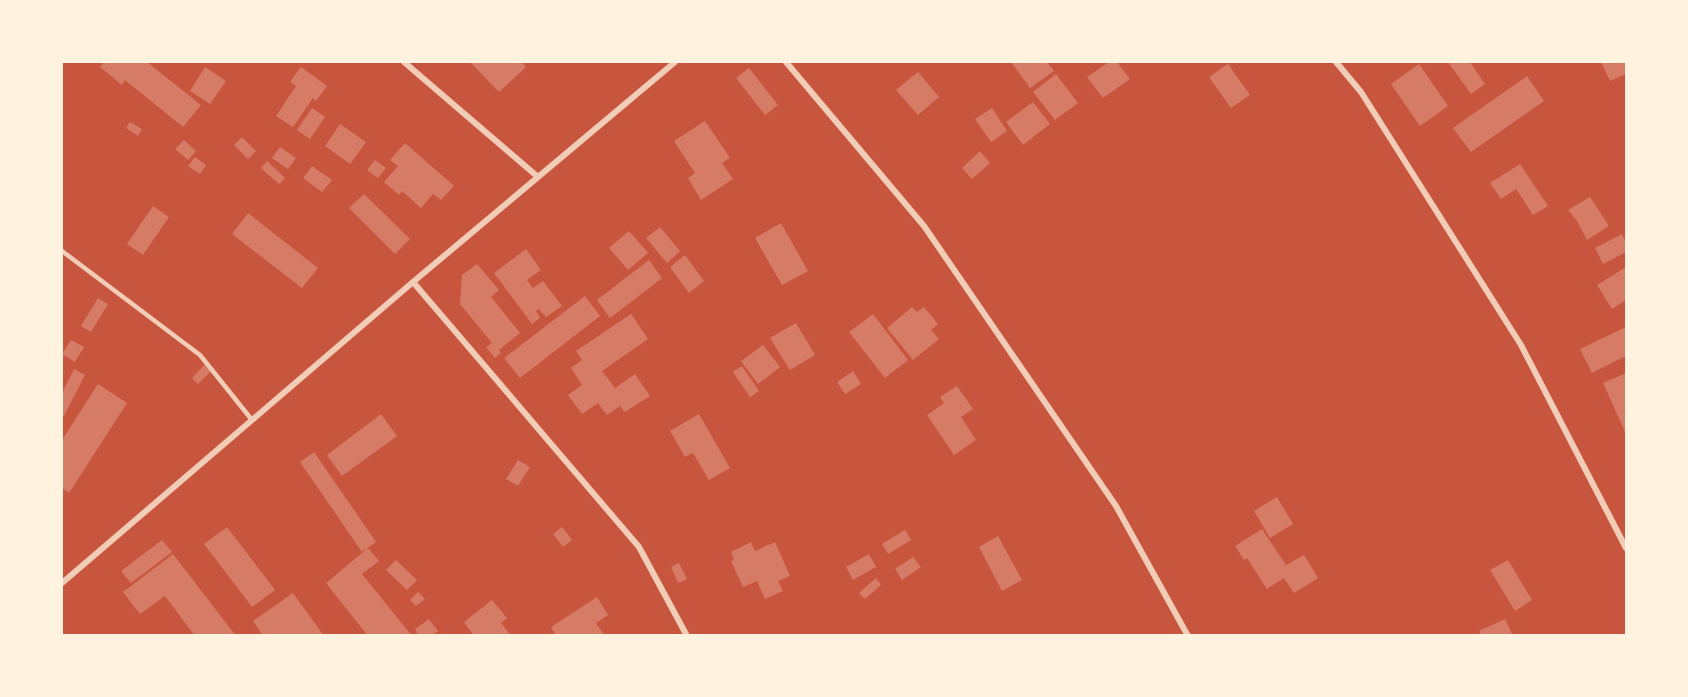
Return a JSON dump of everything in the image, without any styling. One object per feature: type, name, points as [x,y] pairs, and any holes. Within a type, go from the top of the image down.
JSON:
[{"type":"street","points":[[404,62],[538,177]]},
{"type":"street","points":[[62,583],[413,282],[675,62]]},
{"type":"street","points":[[786,62],[924,226],[1116,506],[1188,636]]},
{"type":"street","points":[[1336,62],[1361,92],[1521,345],[1626,548]]},
{"type":"street","points":[[413,282],[639,547],[687,636]]},
{"type":"lane","points":[[62,251],[200,355],[252,420]]},
{"type":"building","points":[[104,62],[147,62],[201,105],[183,127],[125,80],[122,85],[100,67]]},
{"type":"building","points":[[521,62],[526,67],[499,92],[471,63]]},
{"type":"building","points":[[1011,62],[1047,62],[1054,71],[1030,88]]},
{"type":"building","points":[[1109,62],[1117,62],[1130,79],[1103,98],[1087,77]]},
{"type":"building","points":[[1448,62],[1470,62],[1485,84],[1471,94]]},
{"type":"building","points":[[1601,62],[1626,62],[1626,74],[1610,81]]},
{"type":"building","points":[[1228,64],[1250,95],[1231,108],[1209,77]]},
{"type":"building","points":[[1419,64],[1448,106],[1420,126],[1391,84]]},
{"type":"building","points":[[205,67],[226,81],[210,104],[190,91]]},
{"type":"building","points":[[301,67],[327,86],[316,101],[313,98],[293,127],[276,116],[296,86],[290,82]]},
{"type":"building","points":[[749,68],[778,105],[765,115],[736,78]]},
{"type":"building","points":[[918,72],[939,97],[918,115],[896,90]]},
{"type":"building","points":[[1056,74],[1078,103],[1055,120],[1033,92]]},
{"type":"building","points":[[1527,76],[1544,101],[1471,152],[1453,128]]},
{"type":"building","points":[[1033,102],[1050,124],[1023,145],[1006,122]]},
{"type":"building","points":[[312,108],[325,117],[310,139],[297,130]]},
{"type":"building","points":[[992,108],[1007,131],[991,142],[975,119]]},
{"type":"building","points":[[705,121],[730,158],[722,163],[733,179],[701,200],[688,178],[695,173],[674,141]]},
{"type":"building","points":[[130,122],[142,129],[138,136],[126,128]]},
{"type":"building","points":[[340,124],[366,142],[350,164],[325,146]]},
{"type":"building","points":[[242,137],[256,151],[248,159],[234,145]]},
{"type":"building","points":[[184,140],[196,151],[188,160],[175,149]]},
{"type":"building","points":[[405,143],[454,186],[441,200],[433,194],[421,208],[402,191],[399,195],[384,182],[398,166],[390,160]]},
{"type":"building","points":[[280,147],[296,158],[288,169],[272,158]]},
{"type":"building","points":[[980,151],[990,163],[972,179],[962,168]]},
{"type":"building","points":[[195,157],[206,165],[200,174],[188,166]]},
{"type":"building","points":[[375,160],[386,168],[378,178],[367,170]]},
{"type":"building","points":[[267,161],[285,178],[279,184],[261,168]]},
{"type":"building","points":[[1520,164],[1548,206],[1533,215],[1516,189],[1501,199],[1490,183]]},
{"type":"building","points":[[312,166],[332,180],[322,192],[303,178]]},
{"type":"building","points":[[364,194],[410,239],[395,254],[349,208]]},
{"type":"building","points":[[1590,197],[1609,226],[1587,240],[1568,210]]},
{"type":"building","points":[[153,206],[169,217],[143,255],[127,244]]},
{"type":"building","points":[[248,213],[318,268],[302,288],[232,234]]},
{"type":"building","points":[[781,223],[808,271],[782,285],[755,238]]},
{"type":"building","points":[[660,227],[680,251],[667,263],[646,238]]},
{"type":"building","points":[[629,231],[648,253],[628,270],[609,248]]},
{"type":"building","points":[[1622,234],[1626,243],[1626,252],[1603,264],[1595,248]]},
{"type":"building","points":[[526,249],[541,270],[527,280],[533,288],[543,281],[562,306],[546,317],[539,309],[536,311],[540,318],[532,324],[494,273]]},
{"type":"building","points":[[685,255],[704,281],[689,293],[670,267]]},
{"type":"building","points":[[649,260],[662,278],[610,318],[597,300]]},
{"type":"building","points":[[477,264],[499,290],[491,297],[520,333],[499,350],[501,353],[495,358],[486,347],[492,343],[460,304],[462,275]]},
{"type":"building","points":[[1626,267],[1626,300],[1612,309],[1597,285]]},
{"type":"building","points":[[585,296],[600,316],[520,378],[504,358]]},
{"type":"building","points":[[98,298],[108,304],[91,332],[81,326]]},
{"type":"building","points":[[912,307],[917,312],[924,307],[938,324],[931,330],[939,339],[913,360],[887,328]]},
{"type":"building","points":[[631,314],[648,339],[602,371],[615,388],[635,374],[650,396],[625,412],[620,406],[607,415],[598,403],[582,414],[568,395],[582,385],[571,368],[582,360],[576,351]]},
{"type":"building","points":[[873,314],[908,360],[885,378],[849,332]]},
{"type":"building","points":[[796,323],[815,355],[790,370],[770,338]]},
{"type":"building","points":[[1626,327],[1626,356],[1592,373],[1580,349]]},
{"type":"building","points":[[71,340],[84,347],[75,362],[62,354]]},
{"type":"building","points":[[763,345],[780,367],[758,384],[741,361]]},
{"type":"building","points":[[204,365],[211,371],[198,384],[192,378]]},
{"type":"building","points":[[742,366],[759,391],[750,397],[733,372]]},
{"type":"building","points":[[74,369],[85,375],[64,416],[62,415],[62,393]]},
{"type":"building","points":[[853,371],[861,384],[845,394],[837,382]]},
{"type":"building","points":[[1626,373],[1626,434],[1603,383]]},
{"type":"building","points":[[98,384],[127,403],[69,493],[62,488],[62,440]]},
{"type":"building","points":[[957,386],[973,409],[961,417],[976,440],[954,455],[927,415],[944,403],[940,397]]},
{"type":"building","points":[[381,414],[397,436],[342,476],[327,455]]},
{"type":"building","points":[[699,414],[730,468],[709,480],[693,453],[685,457],[670,431]]},
{"type":"building","points":[[314,452],[376,542],[362,552],[300,462]]},
{"type":"building","points":[[518,460],[530,467],[518,486],[506,479]]},
{"type":"building","points":[[1277,497],[1293,524],[1270,538],[1254,511]]},
{"type":"building","points":[[227,527],[275,590],[252,607],[204,544]]},
{"type":"building","points":[[562,527],[572,540],[563,547],[553,534]]},
{"type":"building","points":[[1262,529],[1286,565],[1304,555],[1318,578],[1294,593],[1284,578],[1267,589],[1247,558],[1244,560],[1235,546]]},
{"type":"building","points":[[905,530],[911,540],[888,554],[882,544]]},
{"type":"building","points":[[998,536],[1022,580],[1002,591],[979,547]]},
{"type":"building","points":[[162,540],[172,552],[131,583],[121,571]]},
{"type":"building","points":[[751,542],[755,551],[775,542],[790,576],[778,581],[783,591],[765,599],[757,581],[743,587],[731,561],[734,560],[731,552]]},
{"type":"building","points":[[368,548],[379,561],[362,574],[412,636],[368,636],[326,583]]},
{"type":"building","points":[[173,554],[236,636],[195,636],[165,596],[140,614],[123,592]]},
{"type":"building","points":[[869,554],[876,567],[853,580],[846,567]]},
{"type":"building","points":[[913,557],[921,567],[902,580],[895,569]]},
{"type":"building","points":[[396,560],[417,580],[407,590],[386,570]]},
{"type":"building","points":[[1508,560],[1532,600],[1515,611],[1490,570]]},
{"type":"building","points":[[679,563],[687,579],[678,583],[671,567]]},
{"type":"building","points":[[876,578],[881,585],[865,599],[859,593]]},
{"type":"building","points":[[418,592],[425,599],[416,606],[410,600]]},
{"type":"building","points":[[293,593],[324,636],[263,636],[253,621]]},
{"type":"building","points":[[597,597],[608,615],[596,623],[605,636],[556,636],[551,627]]},
{"type":"building","points":[[492,600],[507,618],[501,623],[511,636],[474,636],[464,622]]},
{"type":"building","points":[[429,619],[438,631],[431,636],[419,636],[415,629]]},
{"type":"building","points":[[1505,619],[1513,636],[1481,636],[1479,631]]}]
